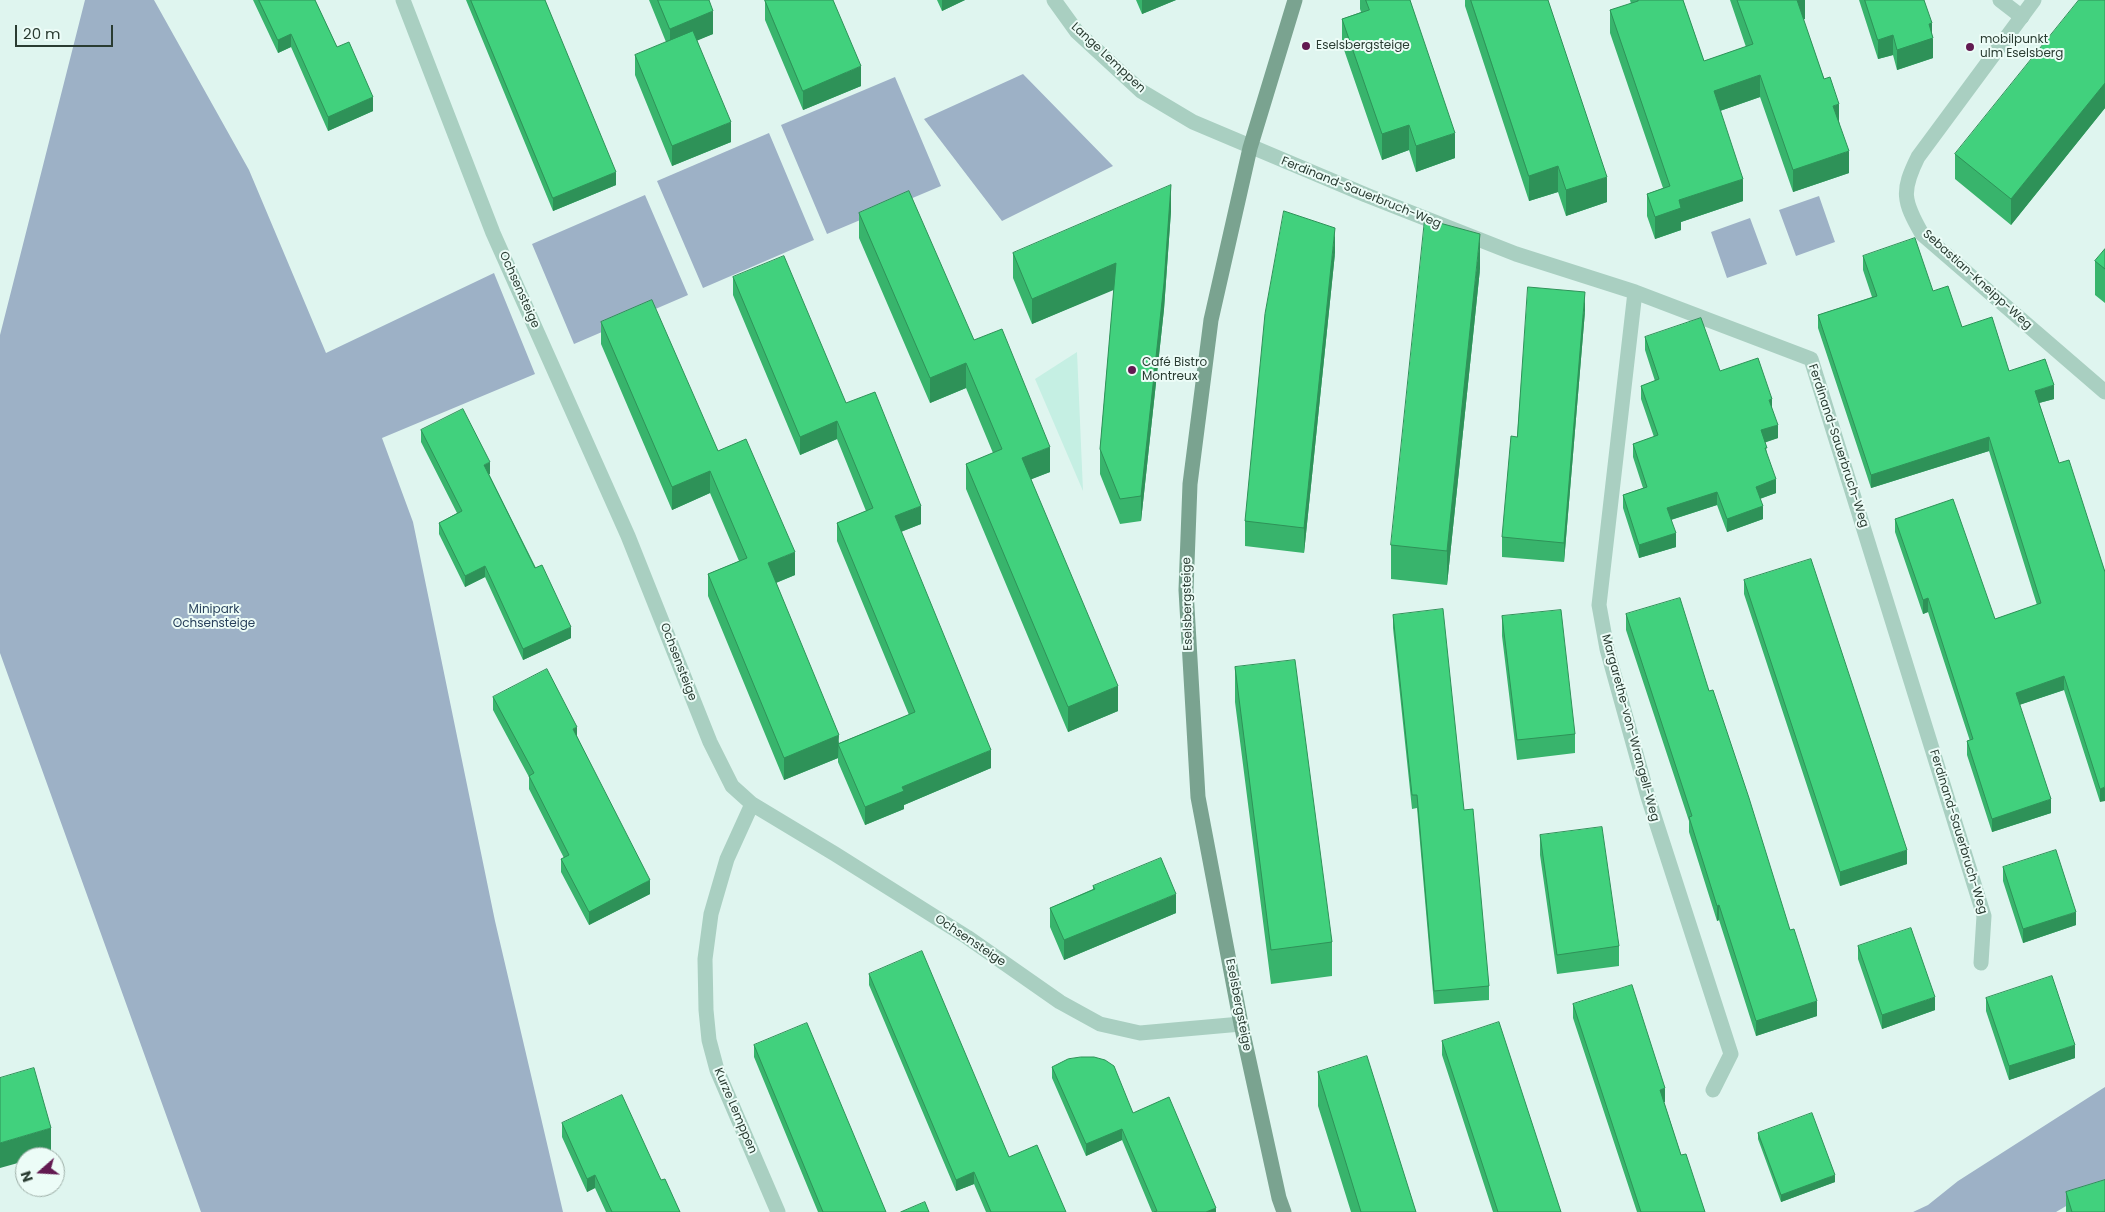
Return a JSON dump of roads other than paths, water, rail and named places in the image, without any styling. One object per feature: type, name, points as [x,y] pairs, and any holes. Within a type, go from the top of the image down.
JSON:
[{"type":"street","name":"Ochsensteige","points":[[403,0],[493,233],[628,536],[714,750],[732,786],[752,804],[836,854],[967,937],[1060,1002],[1100,1024],[1140,1032],[1241,1024]]},
{"type":"street","name":"Lange Lemppen","points":[[1054,0],[1077,32],[1141,91],[1193,122],[1250,148]]},
{"type":"street","name":"Eselsbergsteige","points":[[1284,1212],[1279,1198],[1241,1024],[1198,797],[1186,590],[1190,484],[1211,320],[1250,148],[1295,0]]},
{"type":"street","points":[[2000,0],[2022,17]]},
{"type":"street","name":"Sebastian-Kneipp-Weg","points":[[2034,0],[1918,156],[1909,176],[1905,192],[1910,214],[1922,234],[2105,392]]},
{"type":"street","name":"Ferdinand-Sauerbruch-Weg","points":[[1250,148],[1516,254],[1635,292],[1811,359],[1984,916],[1981,964]]},
{"type":"street","name":"Margarethe-von-Wrangell-Weg","points":[[1635,292],[1599,605],[1607,649],[1648,797],[1731,1054],[1713,1090]]},
{"type":"street","name":"Kurze Lemppen","points":[[752,804],[727,859],[711,914],[705,959],[706,1010],[709,1040],[717,1070],[778,1212]]},
{"type":"place","name":"Eselsbergsteige","points":[[1306,46]]},
{"type":"place","name":"mobilpunkt ulm Eselsberg","points":[[1970,47]]},
{"type":"place","name":"Café Bistro Montreux","points":[[1132,370]]},
{"type":"park label","name":"Minipark Ochsensteige","points":[[214,617]]}]
